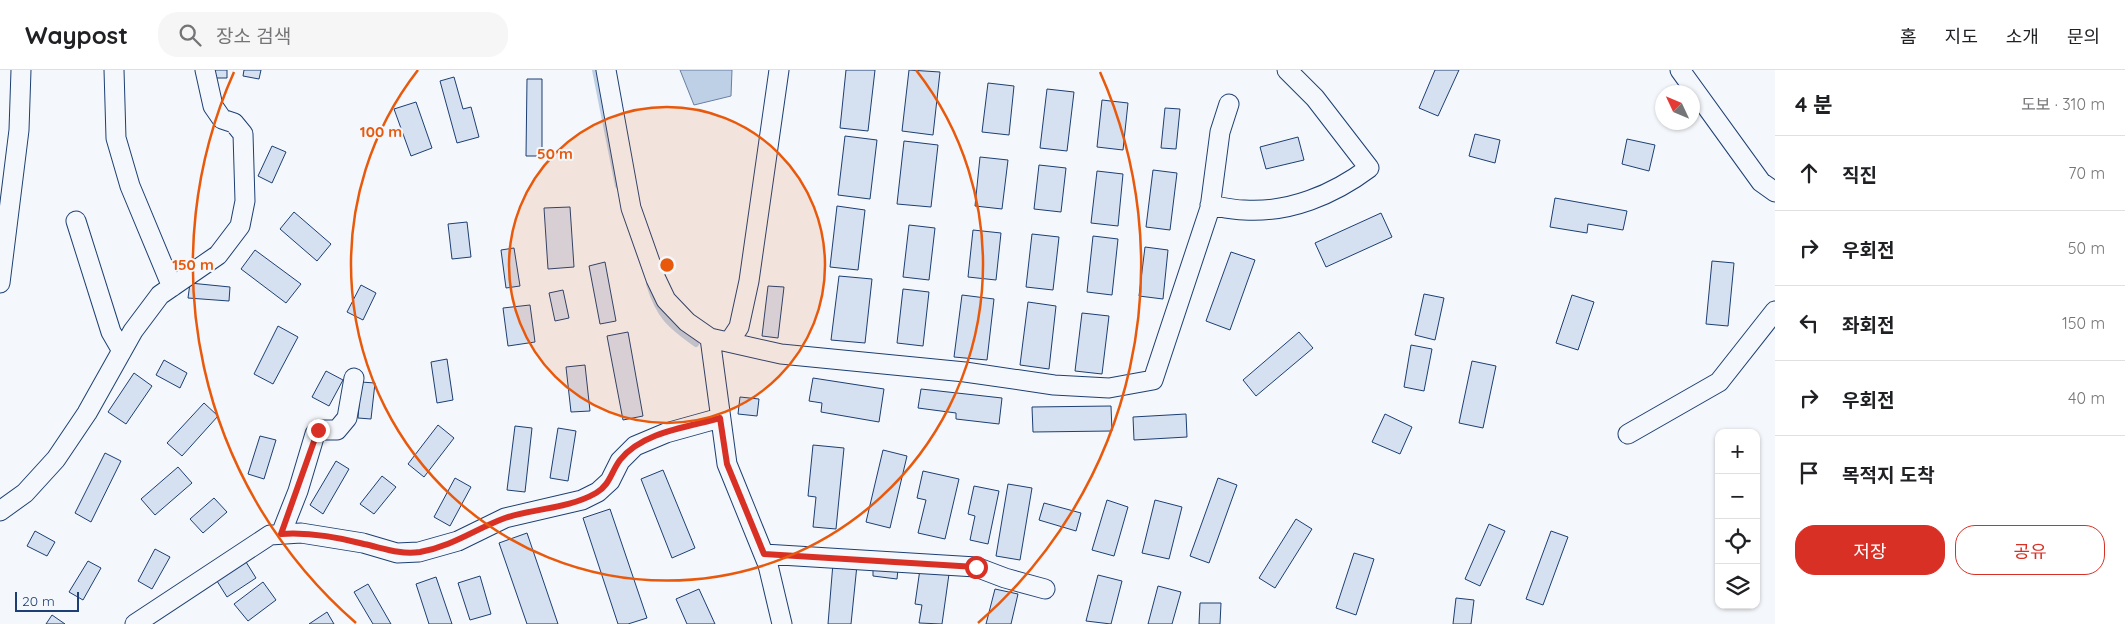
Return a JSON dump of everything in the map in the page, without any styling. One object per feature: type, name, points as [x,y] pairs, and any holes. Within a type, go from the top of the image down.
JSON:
[{"type":"street","points":[[0,282],[19,130],[21,70]]},
{"type":"street","points":[[114,70],[116,138],[134,195],[172,287]]},
{"type":"street","points":[[0,512],[25,493],[56,459],[87,413],[122,351],[160,295],[218,255],[240,226],[246,201],[243,134],[234,123],[222,119],[213,106],[205,70]]},
{"type":"street","points":[[606,70],[631,208],[656,279],[666,300],[687,322],[710,338],[781,354],[965,372],[1054,385],[1108,388],[1153,380],[1210,205],[1220,132],[1229,104]]},
{"type":"street","points":[[730,342],[739,327],[749,281],[779,70]]},
{"type":"street","points":[[1210,205],[1244,210],[1278,209],[1317,198],[1345,186],[1368,168],[1315,98],[1287,70]]},
{"type":"street","points":[[1680,70],[1761,182],[1775,192]]},
{"type":"street","points":[[76,221],[111,332],[122,351]]},
{"type":"street","points":[[1628,434],[1719,382],[1775,311]]},
{"type":"street","points":[[710,338],[727,464],[764,554],[782,624]]},
{"type":"street","points":[[281,534],[301,482],[315,434],[318,430],[337,430],[344,424],[354,378]]},
{"type":"street","points":[[135,624],[270,535],[300,533],[363,544],[397,553],[419,552],[458,541],[505,518],[582,500],[598,492],[610,481],[620,461],[635,446],[666,433],[720,418]]},
{"type":"street","points":[[764,554],[976,567],[1005,578],[1045,588]]},
{"type":"water","points":[[680,70],[732,70],[731,96],[694,105]]},
{"type":"building","points":[[211,70],[227,70],[227,78],[211,78]]},
{"type":"building","points":[[244,70],[261,70],[259,79],[243,76]]},
{"type":"building","points":[[846,70],[875,70],[868,131],[840,128]]},
{"type":"building","points":[[909,70],[940,72],[933,135],[902,131]]},
{"type":"building","points":[[1435,70],[1459,70],[1438,116],[1419,108]]},
{"type":"building","points":[[454,77],[463,109],[471,107],[479,137],[457,143],[440,81]]},
{"type":"building","points":[[527,79],[542,79],[542,156],[526,156]]},
{"type":"building","points":[[988,83],[1014,86],[1009,135],[982,132]]},
{"type":"building","points":[[1047,89],[1074,92],[1067,151],[1040,148]]},
{"type":"building","points":[[1102,100],[1128,103],[1123,150],[1097,147]]},
{"type":"building","points":[[416,102],[432,148],[411,156],[394,109]]},
{"type":"building","points":[[1165,108],[1180,109],[1176,149],[1161,148]]},
{"type":"building","points":[[1475,134],[1500,140],[1495,163],[1469,156]]},
{"type":"building","points":[[845,136],[877,140],[870,199],[838,195]]},
{"type":"building","points":[[1298,137],[1304,160],[1266,169],[1260,147]]},
{"type":"building","points":[[1627,139],[1655,145],[1649,171],[1622,164]]},
{"type":"building","points":[[904,141],[938,145],[931,207],[897,204]]},
{"type":"building","points":[[272,146],[286,152],[272,183],[258,176]]},
{"type":"building","points":[[980,157],[1008,160],[1002,209],[975,206]]},
{"type":"building","points":[[1039,165],[1066,168],[1061,212],[1034,209]]},
{"type":"building","points":[[1153,170],[1177,173],[1170,230],[1146,227]]},
{"type":"building","points":[[1097,171],[1123,174],[1118,226],[1091,223]]},
{"type":"building","points":[[1555,198],[1627,211],[1623,230],[1588,224],[1587,233],[1550,227]]},
{"type":"building","points":[[837,206],[865,210],[858,270],[830,267]]},
{"type":"building","points":[[570,207],[574,267],[548,269],[544,208]]},
{"type":"building","points":[[294,212],[331,244],[317,261],[280,229]]},
{"type":"building","points":[[1381,213],[1392,237],[1326,267],[1315,243]]},
{"type":"building","points":[[467,222],[471,257],[452,259],[448,224]]},
{"type":"building","points":[[909,225],[935,228],[929,280],[903,277]]},
{"type":"building","points":[[973,230],[1001,233],[996,280],[968,277]]},
{"type":"building","points":[[1032,234],[1059,237],[1053,290],[1026,287]]},
{"type":"building","points":[[1093,236],[1118,239],[1112,295],[1087,292]]},
{"type":"building","points":[[1145,247],[1168,250],[1163,299],[1139,296]]},
{"type":"building","points":[[514,248],[520,286],[506,288],[501,250]]},
{"type":"building","points":[[255,250],[301,284],[286,303],[241,269]]},
{"type":"building","points":[[1231,252],[1255,260],[1230,330],[1206,321]]},
{"type":"building","points":[[1712,261],[1734,263],[1728,326],[1706,324]]},
{"type":"building","points":[[605,262],[616,321],[600,324],[589,266]]},
{"type":"building","points":[[839,276],[872,279],[865,343],[831,340]]},
{"type":"building","points":[[190,283],[230,287],[229,301],[188,298]]},
{"type":"building","points":[[361,285],[376,293],[363,320],[347,312]]},
{"type":"building","points":[[768,286],[784,287],[778,338],[762,336]]},
{"type":"building","points":[[903,289],[929,292],[923,346],[897,343]]},
{"type":"building","points":[[563,290],[569,318],[555,321],[549,293]]},
{"type":"building","points":[[1424,294],[1444,298],[1435,340],[1415,335]]},
{"type":"building","points":[[962,295],[994,299],[987,360],[954,357]]},
{"type":"building","points":[[1572,295],[1594,302],[1578,350],[1556,343]]},
{"type":"building","points":[[1028,302],[1056,306],[1049,369],[1020,365]]},
{"type":"building","points":[[530,305],[535,342],[508,346],[503,308]]},
{"type":"building","points":[[1082,313],[1109,316],[1102,374],[1075,371]]},
{"type":"building","points":[[278,326],[298,337],[273,384],[254,374]]},
{"type":"building","points":[[628,332],[643,416],[623,420],[607,336]]},
{"type":"building","points":[[1299,332],[1313,348],[1256,396],[1243,380]]},
{"type":"building","points":[[1411,345],[1432,349],[1424,391],[1404,387]]},
{"type":"building","points":[[447,359],[453,400],[437,403],[431,362]]},
{"type":"building","points":[[164,360],[187,373],[180,388],[156,375]]},
{"type":"building","points":[[1472,361],[1496,366],[1483,428],[1459,423]]},
{"type":"building","points":[[585,365],[590,411],[571,412],[566,367]]},
{"type":"building","points":[[326,371],[343,380],[329,406],[312,397]]},
{"type":"building","points":[[134,373],[152,386],[126,424],[108,412]]},
{"type":"building","points":[[813,378],[884,389],[879,422],[821,412],[822,403],[809,401]]},
{"type":"building","points":[[361,382],[375,383],[371,419],[358,418]]},
{"type":"building","points":[[921,389],[1002,398],[999,424],[956,419],[956,413],[918,408]]},
{"type":"building","points":[[740,397],[759,399],[757,416],[738,414]]},
{"type":"building","points":[[204,403],[218,416],[182,456],[167,443]]},
{"type":"building","points":[[1111,406],[1112,431],[1033,432],[1032,407]]},
{"type":"building","points":[[1186,414],[1187,437],[1134,440],[1133,417]]},
{"type":"building","points":[[1385,414],[1412,427],[1400,454],[1372,442]]},
{"type":"building","points":[[438,425],[454,438],[424,477],[408,464]]},
{"type":"building","points":[[515,426],[532,428],[525,492],[507,490]]},
{"type":"building","points":[[558,428],[576,431],[568,481],[550,478]]},
{"type":"building","points":[[260,436],[276,440],[264,479],[248,474]]},
{"type":"building","points":[[813,445],[844,448],[836,529],[813,527],[816,497],[808,496]]},
{"type":"building","points":[[883,450],[907,456],[890,528],[866,522]]},
{"type":"building","points":[[105,453],[121,461],[91,522],[75,513]]},
{"type":"building","points":[[336,461],[349,469],[323,514],[310,505]]},
{"type":"building","points":[[178,467],[192,483],[155,515],[141,499]]},
{"type":"building","points":[[663,470],[695,548],[672,558],[641,479]]},
{"type":"building","points":[[923,471],[959,479],[945,539],[918,533],[926,500],[917,498]]},
{"type":"building","points":[[382,476],[396,487],[374,514],[360,504]]},
{"type":"building","points":[[455,478],[471,487],[450,526],[434,517]]},
{"type":"building","points":[[1218,478],[1237,485],[1209,563],[1190,556]]},
{"type":"building","points":[[1008,484],[1032,488],[1020,560],[996,556]]},
{"type":"building","points":[[974,486],[999,491],[988,544],[970,540],[975,516],[968,514]]},
{"type":"building","points":[[214,498],[227,512],[203,533],[190,519]]},
{"type":"building","points":[[1107,500],[1128,507],[1114,556],[1092,550]]},
{"type":"building","points":[[1155,500],[1182,507],[1169,559],[1142,553]]},
{"type":"building","points":[[1044,503],[1081,513],[1076,531],[1039,520]]},
{"type":"building","points":[[610,509],[647,618],[628,624],[618,624],[583,518]]},
{"type":"building","points":[[1296,519],[1312,529],[1275,588],[1259,578]]},
{"type":"building","points":[[1489,524],[1505,531],[1480,586],[1465,579]]},
{"type":"building","points":[[35,531],[55,542],[47,556],[27,546]]},
{"type":"building","points":[[1551,531],[1568,537],[1543,605],[1526,599]]},
{"type":"building","points":[[527,533],[558,624],[527,624],[499,543]]},
{"type":"building","points":[[155,549],[170,557],[152,589],[138,581]]},
{"type":"building","points":[[1354,553],[1374,559],[1356,615],[1336,608]]},
{"type":"building","points":[[88,561],[101,568],[83,600],[69,592]]},
{"type":"building","points":[[246,562],[256,578],[227,597],[217,581]]},
{"type":"building","points":[[833,563],[857,565],[851,624],[828,624]]},
{"type":"building","points":[[873,566],[898,569],[897,579],[873,576]]},
{"type":"building","points":[[920,569],[949,574],[942,624],[919,623],[922,605],[915,604]]},
{"type":"building","points":[[1098,575],[1122,581],[1111,624],[1086,621]]},
{"type":"building","points":[[480,576],[491,614],[470,620],[458,583]]},
{"type":"building","points":[[436,577],[452,624],[429,624],[416,584]]},
{"type":"building","points":[[263,582],[276,600],[248,621],[234,604]]},
{"type":"building","points":[[368,584],[391,624],[373,624],[354,592]]},
{"type":"building","points":[[1158,586],[1181,592],[1172,624],[1148,624]]},
{"type":"building","points":[[699,589],[715,624],[687,624],[676,599]]},
{"type":"building","points":[[995,589],[1018,594],[1011,624],[986,624]]},
{"type":"building","points":[[1456,598],[1474,600],[1471,624],[1453,624]]},
{"type":"building","points":[[1200,603],[1221,603],[1220,624],[1199,624]]},
{"type":"building","points":[[327,612],[334,624],[309,624]]},
{"type":"building","points":[[52,615],[65,624],[46,624]]},
{"type":"waterway","points":[[595,70],[618,186]]},
{"type":"waterway","points":[[649,284],[657,304],[666,319],[696,344]]},
{"type":"route","points":[[318,430],[315,434],[298,491],[281,534],[300,533],[363,544],[397,553],[419,552],[458,541],[505,518],[582,500],[598,492],[610,481],[620,461],[635,446],[666,433],[720,418],[727,464],[764,554],[976,567]]}]
